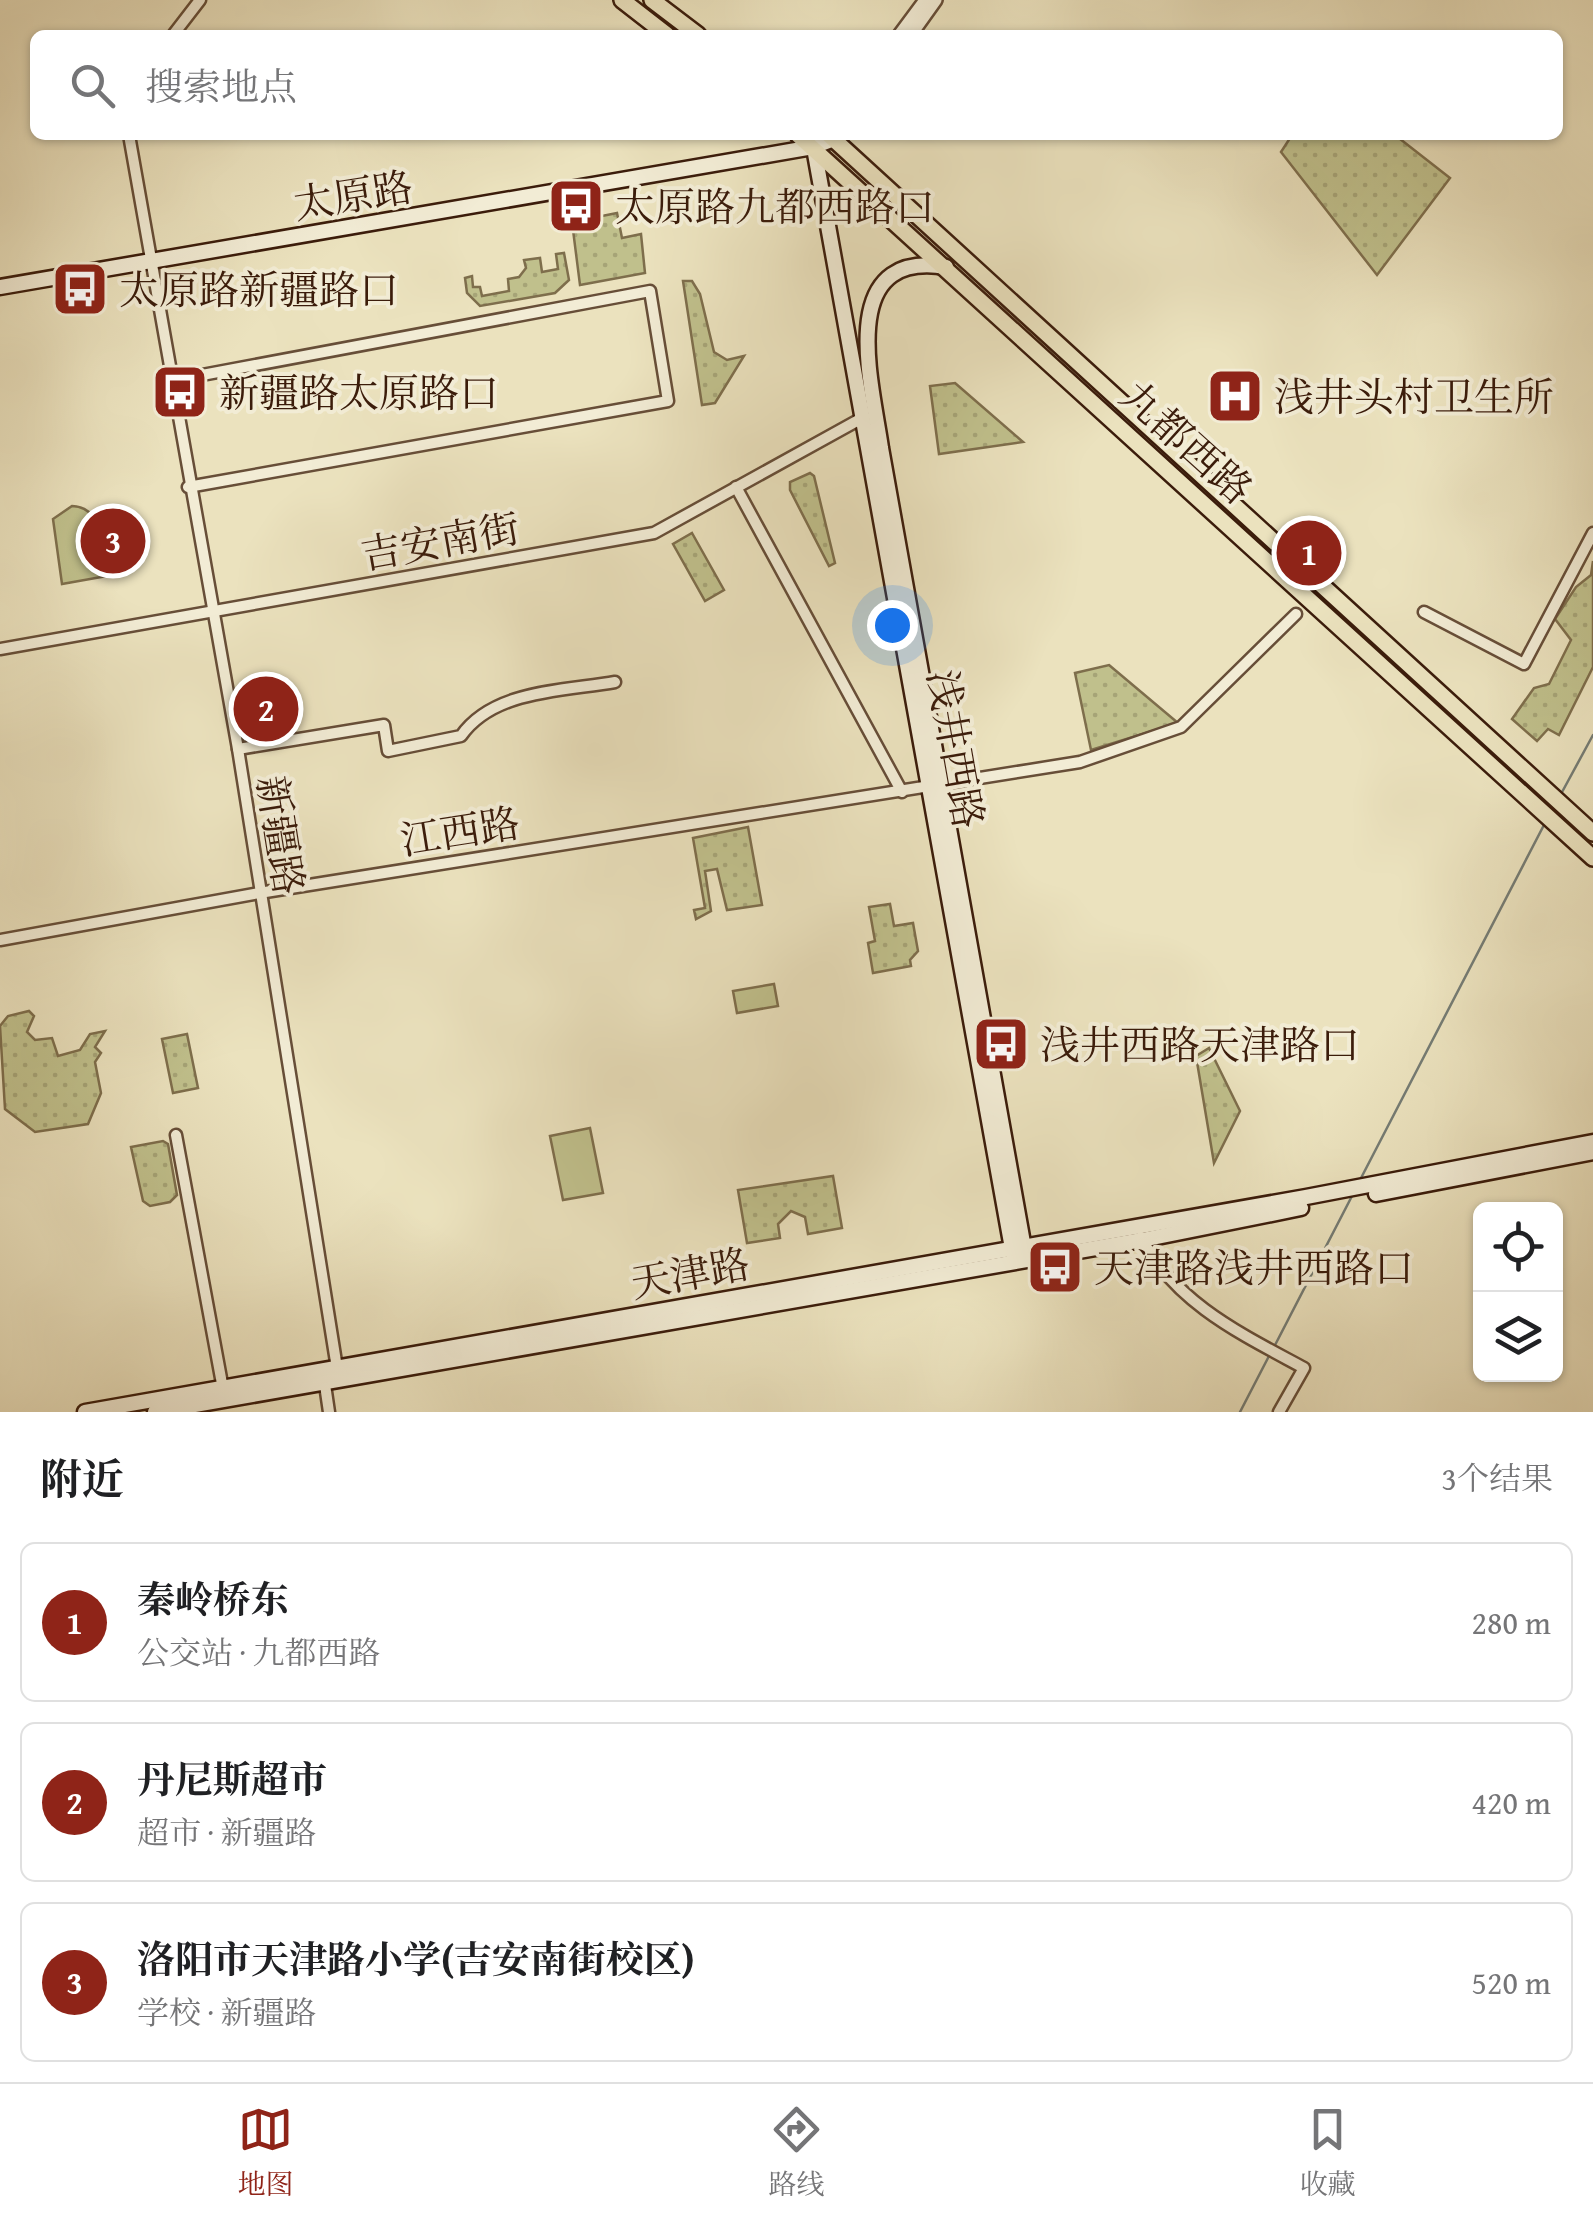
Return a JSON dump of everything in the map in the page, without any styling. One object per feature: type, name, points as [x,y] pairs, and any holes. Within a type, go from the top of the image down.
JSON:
[{"type":"main road","points":[[622,0],[661,30]]},
{"type":"main road","points":[[652,0],[691,30]]},
{"type":"main road","name":"太原路","points":[[0,286],[817,140]]},
{"type":"main road","name":"浅井西路","points":[[828,140],[864,417],[1019,1254]]},
{"type":"main road","name":"九都西路","points":[[830,140],[946,267],[1593,858]]},
{"type":"main road","name":"九都西路","points":[[830,140],[1590,830]]},
{"type":"main road","name":"浅井西路","points":[[935,786],[866,336],[875,296],[896,271],[927,265],[946,267]]},
{"type":"main road","points":[[1407,1183],[1593,1142]]},
{"type":"main road","points":[[1407,1183],[1593,1152]]},
{"type":"main road","name":"天津路","points":[[1140,1233],[1306,1197],[1407,1183]]},
{"type":"main road","name":"天津路","points":[[85,1412],[1292,1209],[1407,1183]]},
{"type":"main road","name":"天津路","points":[[154,1412],[328,1374]]},
{"type":"street","points":[[178,30],[200,0]]},
{"type":"street","points":[[903,30],[924,0]]},
{"type":"street","points":[[915,30],[936,0]]},
{"type":"street","name":"新疆路","points":[[130,140],[188,487],[238,749],[328,1374],[329,1412]]},
{"type":"street","points":[[170,381],[650,292],[668,401],[188,487]]},
{"type":"street","name":"吉安南街","points":[[0,649],[654,533],[864,417]]},
{"type":"street","points":[[736,487],[902,792]]},
{"type":"street","points":[[1424,612],[1524,664],[1593,533]]},
{"type":"street","name":"江西路","points":[[0,940],[259,893],[1080,762],[1182,727],[1296,614]]},
{"type":"street","points":[[238,749],[384,725],[388,750],[461,736],[475,717],[514,700],[615,682]]},
{"type":"street","points":[[176,1135],[223,1389]]},
{"type":"street","points":[[1140,1233],[1180,1293],[1241,1334],[1304,1368],[1279,1412]]},
{"type":"green space","points":[[1289,140],[1401,140],[1450,178],[1377,275],[1281,152]]},
{"type":"green space","points":[[617,213],[622,238],[641,234],[645,273],[580,285],[572,222]]},
{"type":"green space","points":[[564,253],[569,280],[555,293],[480,306],[467,293],[465,278],[472,276],[473,287],[480,287],[482,296],[509,291],[508,279],[519,277],[526,268],[524,260],[540,258],[542,272],[558,269],[556,254]]},
{"type":"green space","points":[[683,281],[692,281],[700,294],[714,352],[727,360],[744,356],[715,403],[702,405]]},
{"type":"green space","points":[[955,383],[1023,442],[939,454],[930,386]]},
{"type":"green space","points":[[810,473],[814,476],[835,563],[829,566],[790,490],[790,482]]},
{"type":"green space","points":[[72,506],[83,508],[96,522],[107,576],[62,584],[53,519]]},
{"type":"green space","points":[[692,533],[724,590],[705,601],[673,544]]},
{"type":"green space","points":[[1593,561],[1593,667],[1559,735],[1548,729],[1537,741],[1512,719],[1534,688],[1549,684],[1571,640],[1555,619],[1576,587],[1591,575]]},
{"type":"green space","points":[[1109,665],[1178,723],[1091,750],[1075,673]]},
{"type":"green space","points":[[748,827],[762,905],[727,910],[717,869],[705,871],[711,911],[696,919],[694,910],[705,908],[693,838]]},
{"type":"green space","points":[[890,904],[894,926],[913,923],[918,951],[910,960],[911,966],[873,973],[868,943],[875,941],[869,907]]},
{"type":"green space","points":[[774,984],[778,1006],[737,1013],[733,991]]},
{"type":"green space","points":[[29,1011],[34,1016],[27,1032],[35,1040],[52,1038],[58,1056],[80,1050],[90,1034],[105,1031],[95,1047],[101,1053],[95,1062],[101,1093],[88,1124],[35,1132],[5,1109],[0,1026],[8,1016]]},
{"type":"green space","points":[[187,1034],[198,1088],[173,1093],[162,1039]]},
{"type":"green space","points":[[1209,1048],[1240,1111],[1214,1163],[1196,1056]]},
{"type":"green space","points":[[590,1128],[603,1193],[563,1200],[550,1136]]},
{"type":"green space","points":[[163,1141],[168,1144],[177,1195],[170,1202],[150,1206],[143,1201],[131,1147]]},
{"type":"green space","points":[[833,1176],[842,1228],[808,1234],[805,1217],[791,1211],[778,1224],[780,1238],[747,1243],[738,1190]]},
{"type":"waterway","points":[[1561,794],[1593,735]]},
{"type":"waterway","points":[[1360,1180],[1545,823]]},
{"type":"waterway","points":[[1273,1349],[1352,1196]]},
{"type":"waterway","points":[[1240,1412],[1269,1356]]},
{"type":"place","name":"太原路九都西路口","points":[[576,206]]},
{"type":"place","name":"太原路新疆路口","points":[[80,289]]},
{"type":"place","name":"新疆路太原路口","points":[[180,392]]},
{"type":"place","name":"浅井头村卫生所","points":[[1235,396]]},
{"type":"place","name":"洛阳市天津路小学(吉安南街校区)","points":[[113,541]]},
{"type":"place","name":"秦岭桥东","points":[[1309,553]]},
{"type":"place","name":"丹尼斯超市","points":[[266,709]]},
{"type":"place","name":"浅井西路天津路口","points":[[1001,1044]]},
{"type":"place","name":"天津路浅井西路口","points":[[1055,1267]]}]
